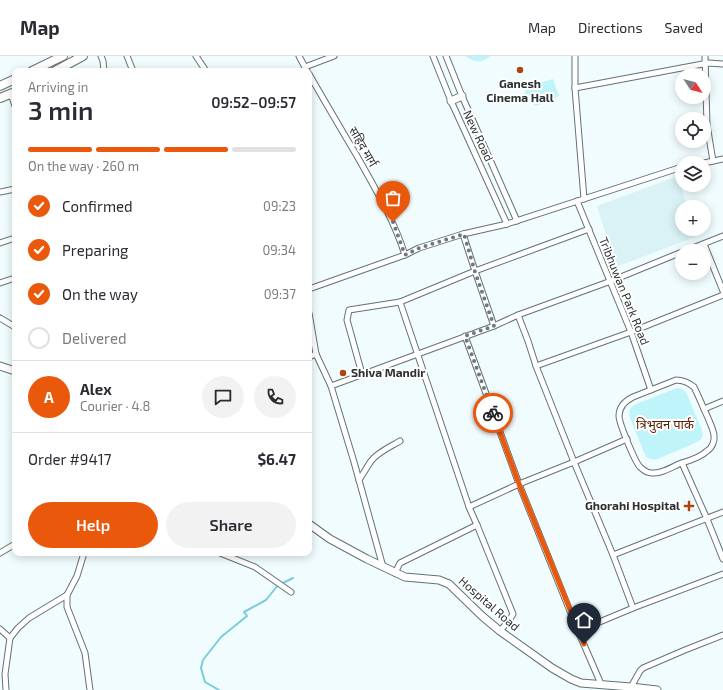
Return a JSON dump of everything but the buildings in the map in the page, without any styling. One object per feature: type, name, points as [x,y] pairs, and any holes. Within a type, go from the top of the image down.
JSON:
[{"type":"main road","points":[[38,68],[63,56]]},
{"type":"main road","points":[[61,68],[83,56]]},
{"type":"main road","points":[[0,86],[12,81]]},
{"type":"main road","points":[[0,98],[12,93]]},
{"type":"street","points":[[101,56],[104,68]]},
{"type":"street","points":[[127,56],[132,68]]},
{"type":"street","points":[[196,56],[204,68]]},
{"type":"street","points":[[299,56],[305,68]]},
{"type":"street","points":[[308,68],[334,56]]},
{"type":"street","name":"New Road","points":[[433,56],[450,101],[507,224]]},
{"type":"street","name":"New Road","points":[[446,56],[517,221]]},
{"type":"street","points":[[575,56],[575,88],[584,199]]},
{"type":"street","points":[[705,56],[707,125],[713,161],[723,159]]},
{"type":"street","points":[[575,88],[708,63],[723,64]]},
{"type":"street","name":"सहिद मार्ग","points":[[312,79],[380,195],[393,222],[405,255]]},
{"type":"street","points":[[450,101],[462,96]]},
{"type":"street","points":[[312,288],[405,255],[419,248],[464,234],[517,221],[675,169]]},
{"type":"street","points":[[0,192],[12,190]]},
{"type":"street","name":"Tribhuwan Park Road","points":[[577,201],[631,332],[651,390]]},
{"type":"street","points":[[362,374],[347,320],[349,310],[400,302],[589,229]]},
{"type":"street","points":[[464,234],[475,272],[494,326]]},
{"type":"street","points":[[704,244],[723,236]]},
{"type":"street","points":[[0,243],[12,239]]},
{"type":"street","points":[[331,386],[494,326],[518,315],[611,281],[675,255]]},
{"type":"street","points":[[711,261],[723,291]]},
{"type":"street","points":[[0,283],[12,279]]},
{"type":"street","points":[[536,366],[631,332],[723,295]]},
{"type":"street","points":[[400,302],[469,507],[478,525],[513,614],[510,620],[500,631]]},
{"type":"street","points":[[518,315],[536,366],[633,608]]},
{"type":"street","points":[[0,318],[12,325]]},
{"type":"street","points":[[312,331],[316,354],[331,386],[383,567]]},
{"type":"street","points":[[465,336],[519,484],[600,684]]},
{"type":"street","points":[[312,356],[316,354]]},
{"type":"street","points":[[0,366],[12,370]]},
{"type":"street","points":[[676,380],[685,380],[694,387],[714,435],[710,449],[682,463],[657,473],[648,472],[639,466],[619,417],[622,406],[626,401],[651,390],[676,380]]},
{"type":"street","points":[[704,409],[723,401]]},
{"type":"street","points":[[469,507],[519,484],[627,439]]},
{"type":"street","points":[[359,480],[374,458],[400,441]]},
{"type":"street","points":[[682,463],[723,559]]},
{"type":"street","points":[[613,555],[723,512]]},
{"type":"street","points":[[395,573],[400,563],[478,525]]},
{"type":"street","name":"Hospital Road","points":[[312,526],[330,539],[405,578],[439,580],[449,584],[500,631],[552,668],[571,679],[581,683],[657,690]]},
{"type":"street","points":[[0,553],[12,546]]},
{"type":"street","points":[[83,556],[77,576],[67,595],[67,607],[85,653],[90,690]]},
{"type":"street","points":[[228,556],[255,567],[291,592]]},
{"type":"street","points":[[578,631],[633,608],[723,574]]},
{"type":"street","points":[[6,690],[2,680],[5,674],[10,638],[29,618],[67,595]]},
{"type":"street","points":[[0,629],[10,638]]},
{"type":"street","points":[[631,687],[642,668],[723,635]]},
{"type":"shaded area","points":[[465,56],[491,56],[481,61],[475,61]]},
{"type":"shaded area","points":[[553,79],[559,96],[536,106],[524,95],[527,87]]},
{"type":"shaded area","points":[[675,177],[675,192],[683,192],[685,200],[675,200],[675,236],[695,237],[616,267],[597,206]]},
{"type":"shaded area","name":"त्रिभुवन पार्क","points":[[680,388],[687,394],[703,432],[702,436],[695,443],[658,459],[649,459],[645,455],[630,418],[630,410],[632,406],[636,404]]},
{"type":"shaded area","name":"Ghorahi Hospital","points":[[691,498],[696,510],[688,514],[683,502]]},
{"type":"waterway","points":[[219,690],[205,682],[201,668],[203,660],[221,637],[247,616],[244,612],[266,600],[278,585],[293,578]]},
{"type":"way so far","points":[[393,222],[405,255],[419,248],[464,234],[475,272],[494,326],[465,336],[493,413]]},
{"type":"place","name":"Ganesh Cinema Hall","points":[[520,70]]},
{"type":"place","name":"Shiva Mandir","points":[[343,373]]},
{"type":"place","name":"Ghorahi Hospital","points":[[689,506]]},
{"type":"district","name":"त्रिभुवन पार्क","points":[[665,424]]},
{"type":"route","points":[[493,413],[519,484],[584,644]]}]
